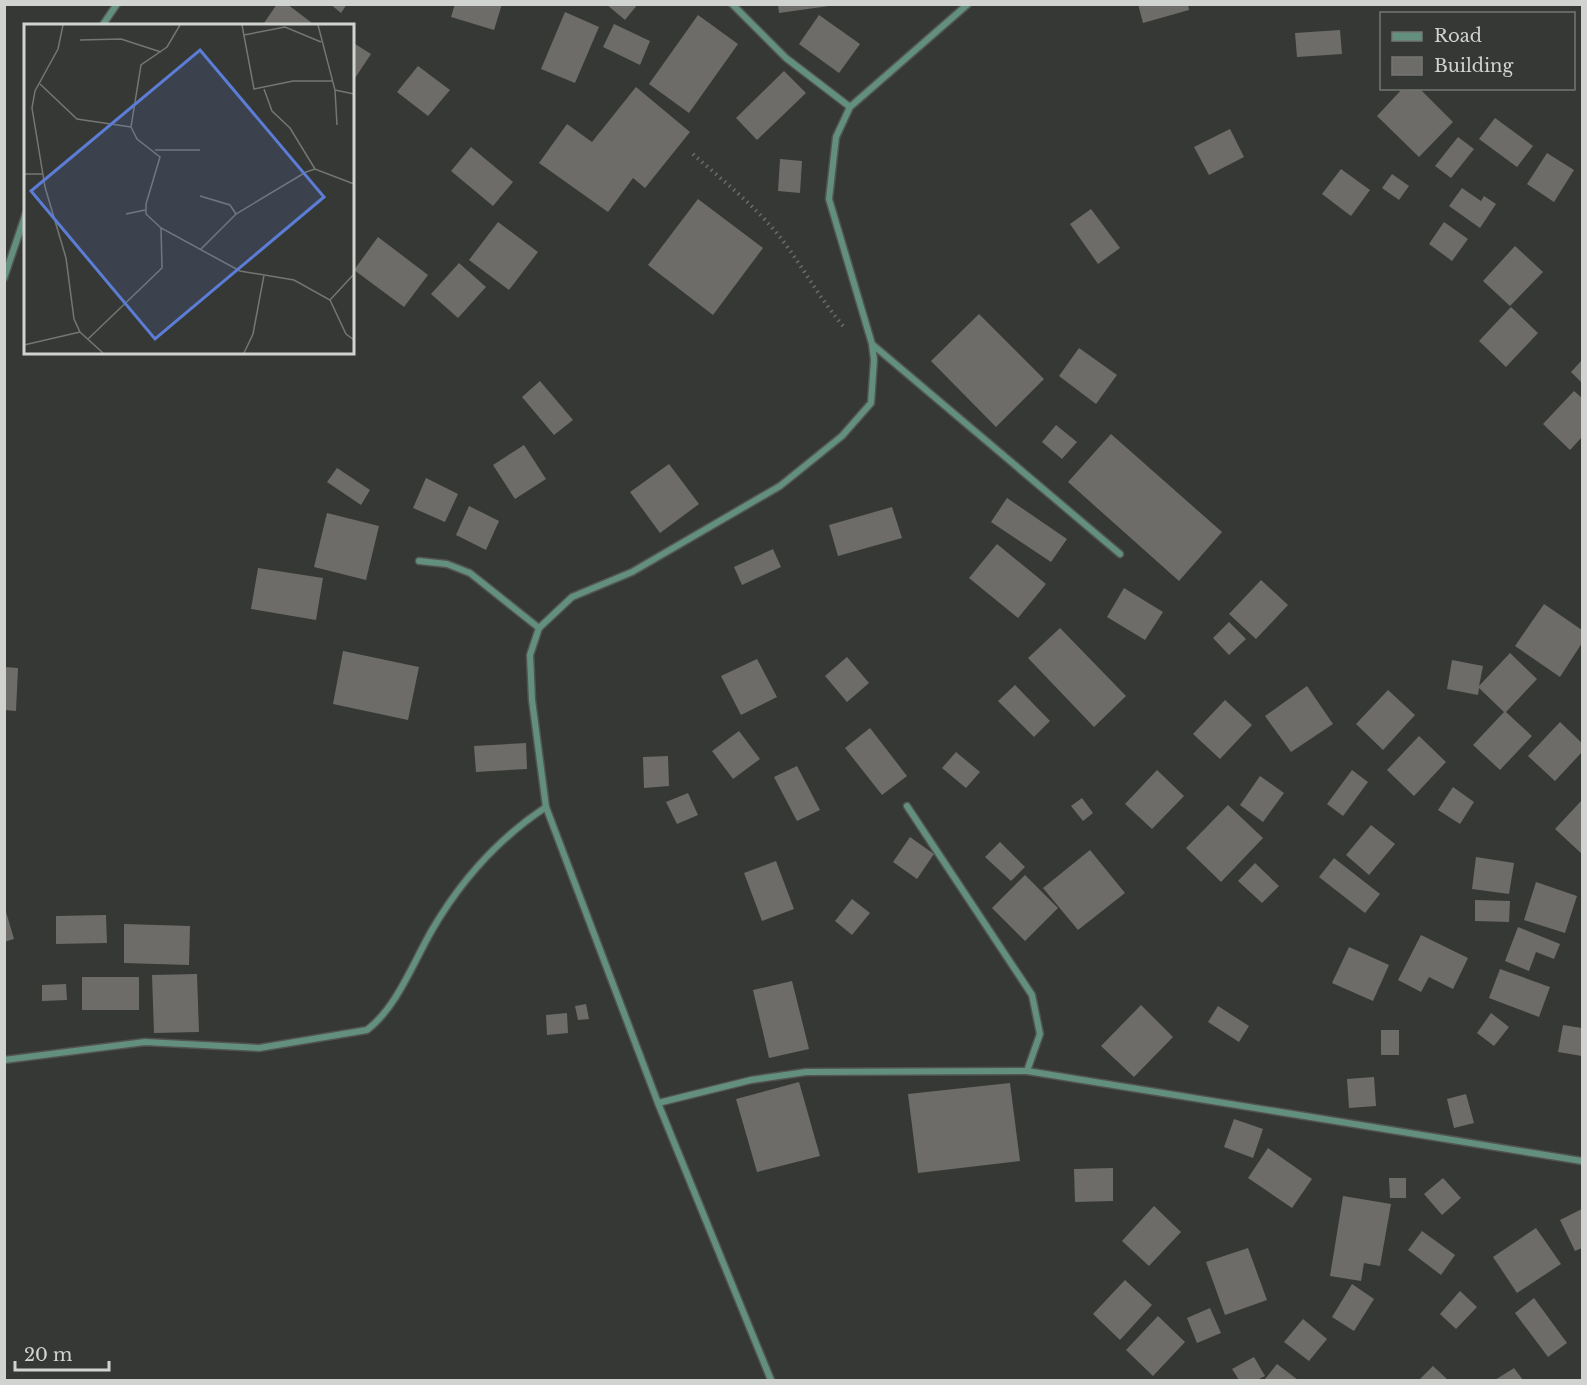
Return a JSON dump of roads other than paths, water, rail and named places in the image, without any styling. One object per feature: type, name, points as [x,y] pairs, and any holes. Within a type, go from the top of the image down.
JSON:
[{"type":"street","points":[[103,24],[117,4]]},
{"type":"street","points":[[732,4],[786,58],[850,107]]},
{"type":"street","points":[[771,1380],[658,1103],[546,807],[532,700],[530,655],[539,628],[572,597],[632,572],[780,486],[842,436],[871,402],[874,360],[872,344],[829,199],[836,137],[850,107],[968,4]]},
{"type":"street","points":[[4,278],[24,219]]},
{"type":"street","points":[[872,344],[1120,554]]},
{"type":"street","points":[[419,561],[447,564],[470,573],[539,628]]},
{"type":"street","points":[[907,806],[1032,995],[1040,1034],[1027,1071]]},
{"type":"street","points":[[4,1060],[145,1042],[260,1048],[368,1030],[381,1019],[433,928],[465,880],[523,822],[546,807]]},
{"type":"street","points":[[658,1103],[751,1080],[806,1072],[1027,1071],[1582,1161]]}]
